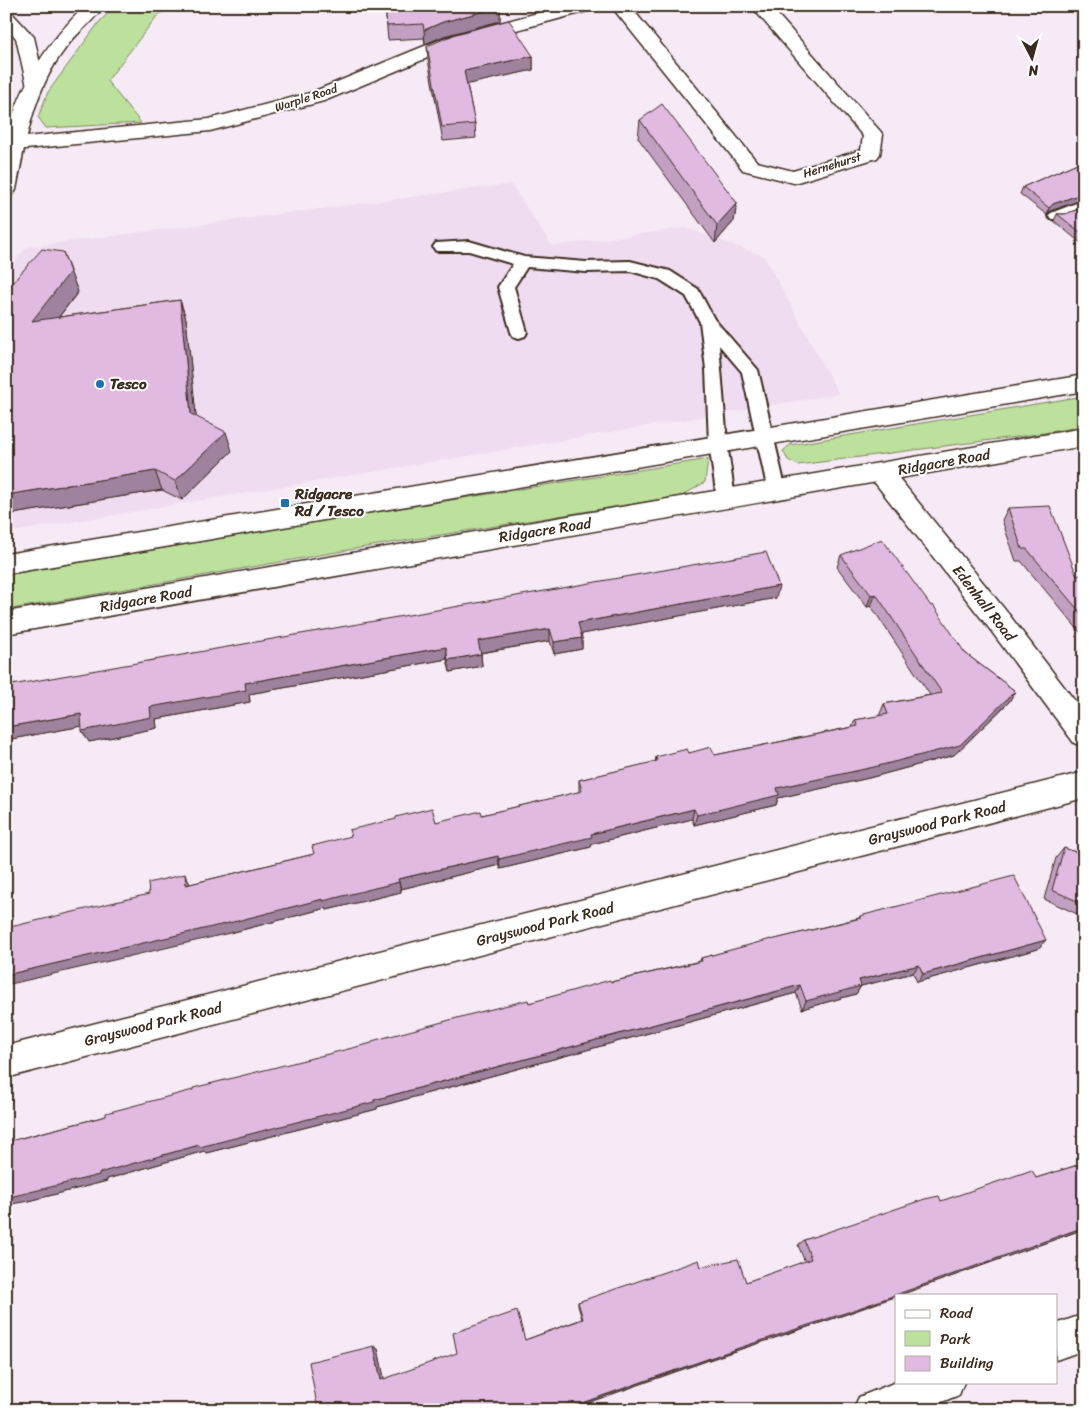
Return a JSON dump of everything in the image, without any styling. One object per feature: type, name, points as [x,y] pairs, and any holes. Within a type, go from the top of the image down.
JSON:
[{"type":"street","points":[[7,179],[29,94],[35,82],[54,50],[95,6]]},
{"type":"street","name":"Warple Road","points":[[16,144],[210,125],[317,97],[450,42],[586,6]]},
{"type":"street","name":"Hernehurst","points":[[620,6],[750,166],[794,177],[870,154],[873,135],[760,6]]},
{"type":"street","points":[[6,17],[25,37],[35,82]]},
{"type":"street","points":[[6,564],[1084,383]]},
{"type":"street","name":"Ridgacre Road","points":[[6,623],[1084,437]]},
{"type":"street","name":"Edenhall Road","points":[[881,473],[1001,624],[1084,735]]},
{"type":"street","name":"Grayswood Park Road","points":[[6,1062],[1084,785]]},
{"type":"street","points":[[1058,1341],[1084,1332]]},
{"type":"street","points":[[872,1410],[941,1384]]},
{"type":"lane","points":[[1056,216],[1084,205]]},
{"type":"lane","points":[[441,247],[469,246],[523,262],[586,267],[630,266],[664,275],[692,293],[708,322],[750,370],[756,390],[777,491]]},
{"type":"lane","points":[[519,332],[506,287],[523,262]]},
{"type":"lane","points":[[708,322],[714,370],[718,443],[726,499]]},
{"type":"shaded area","points":[[511,184],[552,246],[685,228],[764,256],[839,394],[6,533],[6,272],[27,247]]},
{"type":"green space","points":[[116,6],[170,6],[157,16],[107,81],[141,123],[46,128],[38,117],[48,92],[100,21]]},
{"type":"green space","points":[[1084,396],[1084,426],[1038,434],[798,465],[788,460],[783,451],[790,445]]},
{"type":"green space","points":[[708,459],[705,482],[682,496],[360,548],[6,610],[6,575],[339,518]]},
{"type":"building","points":[[385,6],[500,7],[443,22],[424,30],[423,24],[387,26]]},
{"type":"building","points":[[509,20],[533,56],[464,71],[475,124],[442,127],[427,46],[456,34]]},
{"type":"building","points":[[662,104],[737,203],[717,225],[640,120]]},
{"type":"building","points":[[1084,160],[1084,193],[1053,204],[1049,208],[1023,187]]},
{"type":"building","points":[[1084,207],[1084,235],[1057,214],[1065,214]]},
{"type":"building","name":"Tesco","points":[[42,249],[63,252],[70,272],[32,321],[180,300],[191,414],[226,432],[175,481],[155,471],[6,495],[6,290]]},
{"type":"building","points":[[1050,506],[1077,576],[1084,574],[1084,617],[1027,549],[1022,549],[1008,508]]},
{"type":"building","points":[[882,539],[931,606],[933,605],[965,653],[1015,691],[960,745],[874,767],[777,788],[779,795],[697,815],[694,809],[591,834],[592,837],[499,859],[498,856],[398,879],[399,882],[323,901],[323,899],[6,975],[6,928],[149,894],[148,883],[185,874],[186,885],[314,854],[312,846],[351,836],[349,830],[432,808],[436,822],[481,811],[482,815],[582,791],[579,780],[657,761],[656,757],[687,749],[689,753],[711,747],[715,755],[858,726],[855,720],[888,714],[884,704],[942,693],[876,594],[871,595],[841,555]]},
{"type":"building","points":[[766,552],[779,586],[578,623],[582,638],[554,642],[550,629],[478,641],[481,654],[448,660],[446,647],[245,683],[246,690],[150,707],[151,717],[82,731],[81,714],[6,727],[6,686]]},
{"type":"building","points":[[1064,848],[1084,855],[1084,904],[1052,890]]},
{"type":"building","points":[[1014,876],[1046,940],[923,974],[919,965],[859,980],[861,986],[806,1001],[800,985],[374,1100],[374,1102],[200,1147],[199,1145],[99,1173],[99,1175],[6,1198],[6,1142],[106,1116],[106,1113],[193,1090],[193,1088],[372,1043],[372,1041],[472,1014],[528,1000],[529,1003],[610,980],[611,982],[702,961],[701,958],[861,918],[860,916]]},
{"type":"building","points":[[1084,1163],[1084,1227],[848,1312],[562,1410],[318,1410],[309,1362],[374,1346],[381,1380],[457,1353],[453,1333],[517,1311],[525,1340],[583,1319],[578,1302],[699,1260],[701,1267],[738,1259],[746,1282],[811,1259],[804,1240],[925,1199],[939,1196],[941,1201],[1032,1170],[1036,1178]]},
{"type":"place","name":"Tesco","points":[[100,384]]},
{"type":"place","name":"Ridgacre Rd / Tesco","points":[[285,503]]}]
